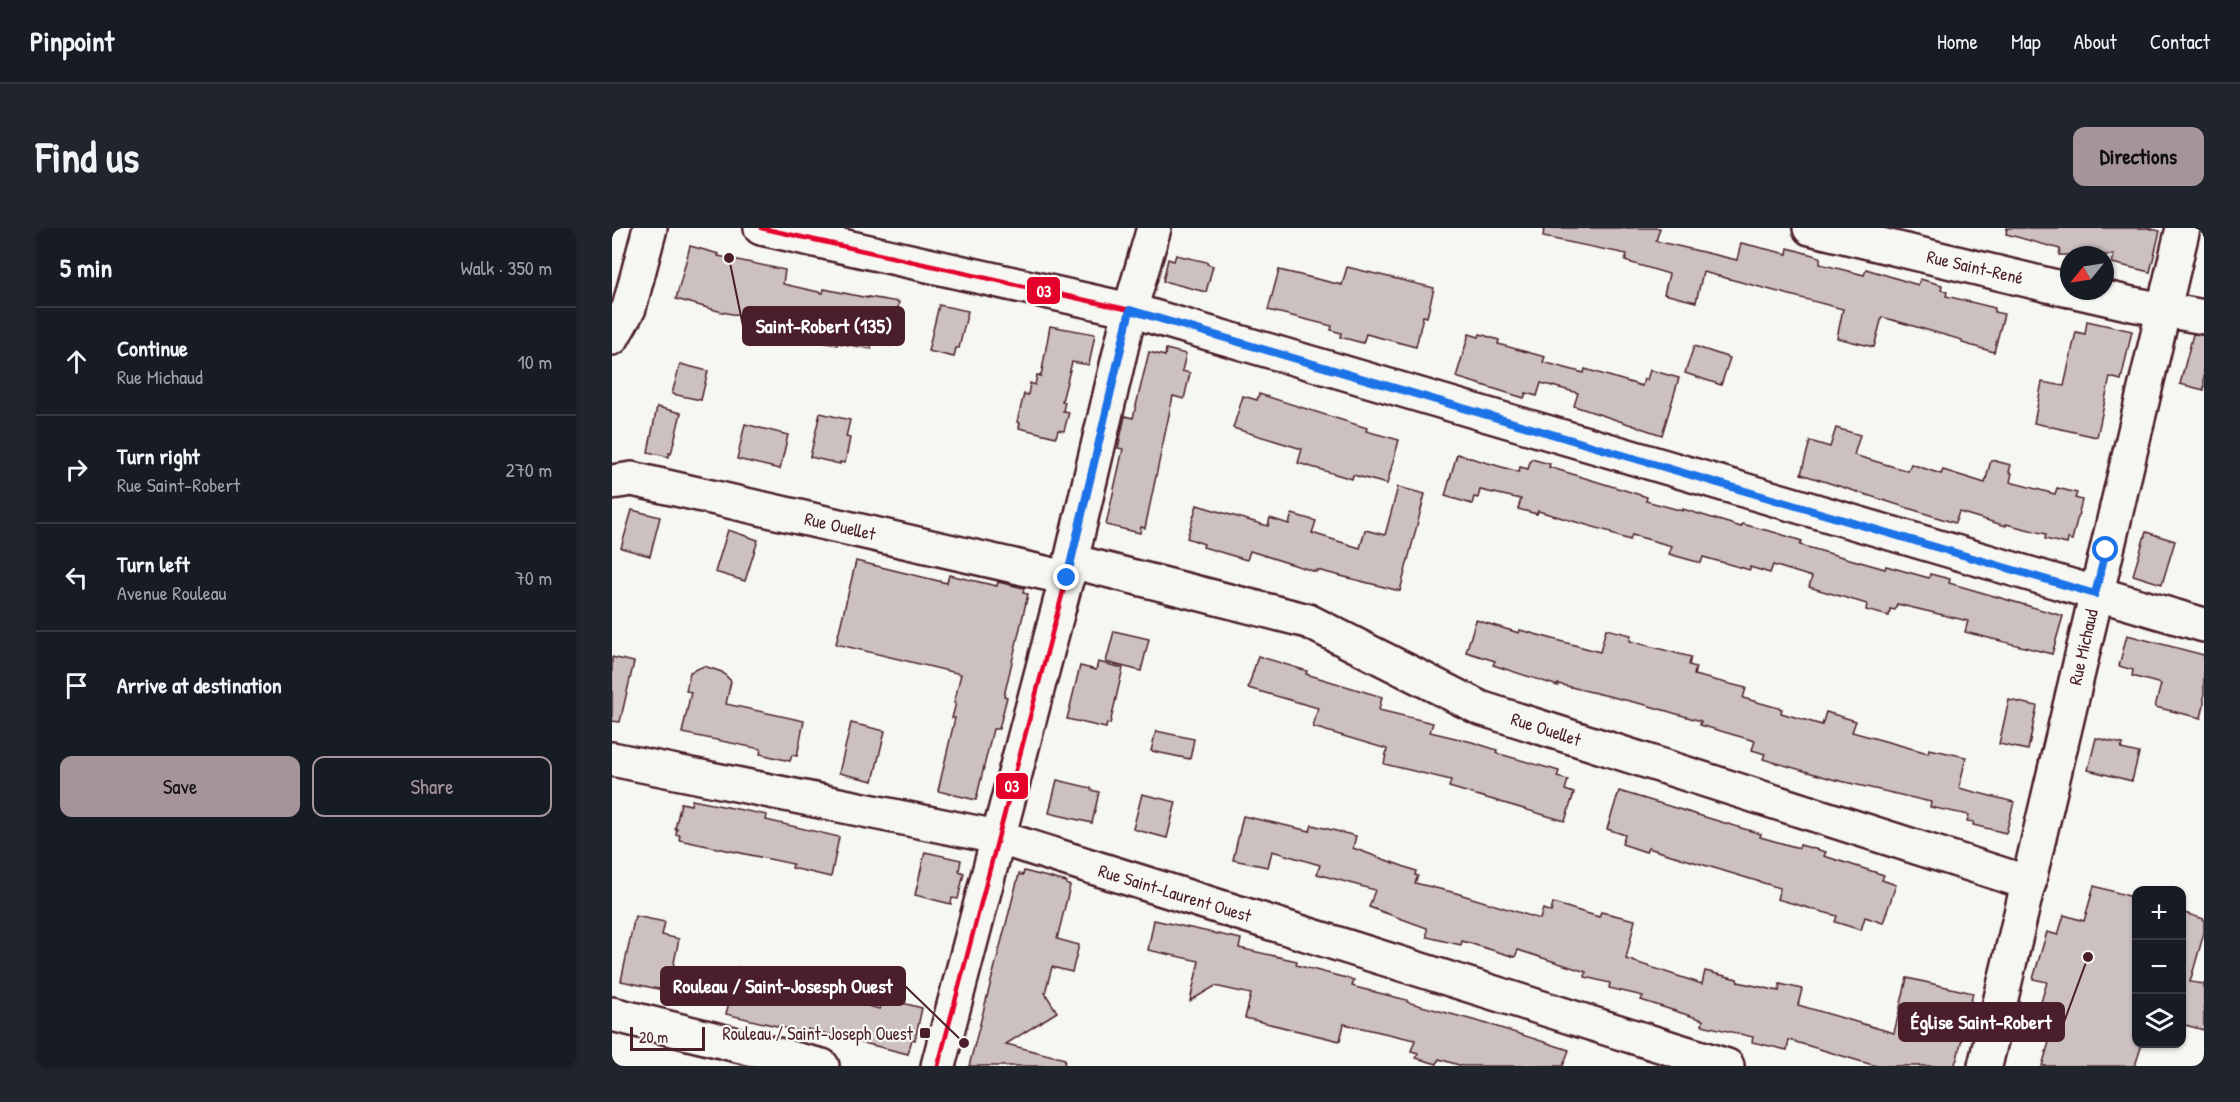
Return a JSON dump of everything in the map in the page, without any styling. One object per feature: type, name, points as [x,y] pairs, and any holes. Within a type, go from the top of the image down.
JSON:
[{"type":"street","points":[[612,338],[629,308],[650,228]]},
{"type":"street","points":[[761,228],[1130,310],[2204,625]]},
{"type":"street","points":[[938,1066],[1069,570],[1130,310],[1154,228]]},
{"type":"street","name":"Rue Saint-René","points":[[1810,228],[2060,288]]},
{"type":"street","name":"Rue Michaud","points":[[1985,1066],[2182,228]]},
{"type":"street","points":[[2114,300],[2204,317]]},
{"type":"street","name":"Rue Ouellet","points":[[612,482],[632,479],[1308,621],[1480,708],[2029,883]]},
{"type":"street","name":"Rue Saint-Laurent Ouest","points":[[612,759],[997,837],[1727,1066]]},
{"type":"street","points":[[612,1014],[822,1066]]},
{"type":"building","points":[[1544,228],[1660,228],[1656,241],[1737,260],[1741,243],[1787,254],[1788,248],[1820,257],[1820,264],[1864,275],[1866,269],[1918,285],[1920,279],[1942,285],[1941,290],[1947,292],[1946,296],[1995,308],[1994,312],[2004,314],[1994,352],[1962,343],[1962,340],[1882,317],[1874,347],[1837,338],[1843,309],[1703,272],[1696,302],[1664,294],[1669,274],[1625,261],[1627,254],[1543,237]]},
{"type":"building","points":[[2007,228],[2147,228],[2160,231],[2150,272],[2114,263],[2114,246],[2060,246],[2060,249],[2006,234]]},
{"type":"building","points":[[690,246],[719,254],[718,256],[785,270],[783,284],[823,293],[824,289],[899,302],[891,346],[872,343],[871,349],[826,343],[800,337],[802,328],[722,312],[676,299]]},
{"type":"building","points":[[1176,255],[1207,262],[1213,266],[1206,292],[1163,281],[1168,259],[1174,261]]},
{"type":"building","points":[[1347,267],[1434,288],[1427,317],[1423,316],[1416,347],[1366,334],[1363,343],[1340,337],[1341,333],[1331,330],[1332,326],[1268,310],[1279,270],[1342,285]]},
{"type":"building","points":[[939,305],[968,311],[959,348],[956,348],[954,357],[928,351]]},
{"type":"building","points":[[2087,321],[2132,331],[2121,380],[2110,377],[2097,437],[2034,423],[2042,382],[2064,386],[2076,332],[2085,334]]},
{"type":"building","points":[[1050,326],[1095,334],[1089,365],[1072,362],[1062,401],[1065,402],[1063,411],[1069,412],[1064,431],[1058,430],[1056,437],[1019,428],[1020,423],[1017,422],[1024,394],[1028,395],[1030,383],[1035,385],[1037,375],[1041,376]]},
{"type":"building","points":[[1469,334],[1479,337],[1480,334],[1499,340],[1498,344],[1545,357],[1543,362],[1584,373],[1585,369],[1642,386],[1650,370],[1679,378],[1662,435],[1574,406],[1578,393],[1541,383],[1537,396],[1526,393],[1524,398],[1456,377]]},
{"type":"building","points":[[2193,334],[2204,335],[2204,390],[2180,384]]},
{"type":"building","points":[[1694,346],[1730,358],[1721,385],[1685,373]]},
{"type":"building","points":[[1166,349],[1186,354],[1182,371],[1190,373],[1184,399],[1173,396],[1145,528],[1141,527],[1140,533],[1106,525],[1123,449],[1118,448],[1125,416],[1133,418],[1149,352],[1165,356]]},
{"type":"building","points":[[680,364],[708,371],[701,400],[672,394]]},
{"type":"building","points":[[1259,394],[1399,440],[1387,484],[1353,475],[1352,479],[1298,463],[1302,449],[1233,428],[1243,396],[1257,400]]},
{"type":"building","points":[[657,407],[681,413],[669,457],[648,452]]},
{"type":"building","points":[[820,413],[850,420],[846,437],[850,438],[845,463],[840,462],[840,464],[810,457]]},
{"type":"building","points":[[745,424],[788,435],[780,469],[737,459]]},
{"type":"building","points":[[1836,428],[1860,435],[1854,455],[1908,471],[1911,464],[1941,474],[1943,470],[1985,483],[1991,460],[2011,465],[2010,482],[2055,494],[2057,488],[2077,493],[2075,498],[2082,500],[2072,540],[2068,539],[2067,544],[2045,539],[2046,534],[2006,524],[2006,526],[1959,512],[1955,523],[1801,474],[1810,441],[1830,447]]},
{"type":"building","points":[[1457,454],[1519,472],[1520,467],[1528,469],[1531,459],[1550,464],[1549,467],[1647,497],[1646,501],[1683,511],[1683,509],[1741,527],[1742,524],[1777,533],[1802,541],[1800,545],[1885,569],[1886,566],[1929,578],[1930,574],[1950,579],[1949,583],[2063,616],[2052,654],[1965,632],[1968,621],[1897,604],[1895,610],[1890,609],[1889,616],[1866,610],[1867,604],[1809,587],[1812,577],[1773,565],[1770,573],[1703,557],[1701,563],[1669,554],[1672,546],[1632,535],[1630,540],[1611,534],[1611,532],[1538,511],[1537,514],[1518,509],[1521,499],[1480,490],[1478,498],[1474,497],[1472,504],[1445,496]]},
{"type":"building","points":[[1398,487],[1425,494],[1400,591],[1317,570],[1316,572],[1250,551],[1247,560],[1203,547],[1204,544],[1187,538],[1197,505],[1268,526],[1270,518],[1289,524],[1292,514],[1316,521],[1312,533],[1360,548],[1365,530],[1385,535]]},
{"type":"building","points":[[632,510],[660,517],[650,556],[621,548]]},
{"type":"building","points":[[728,530],[758,540],[745,581],[715,572]]},
{"type":"building","points":[[2146,532],[2175,541],[2162,584],[2133,575]]},
{"type":"building","points":[[856,561],[947,583],[949,575],[997,586],[998,582],[1024,588],[1023,593],[1028,594],[1004,696],[1007,697],[999,729],[993,729],[976,800],[938,791],[955,718],[952,718],[956,703],[954,703],[961,674],[836,644]]},
{"type":"building","points":[[1476,620],[1519,633],[1520,630],[1600,652],[1606,629],[1631,635],[1630,641],[1691,657],[1689,665],[1696,667],[1694,675],[1746,688],[1743,698],[1782,709],[1781,713],[1822,725],[1826,712],[1856,721],[1852,732],[1928,753],[1929,749],[1966,757],[1959,788],[2014,802],[2006,833],[1973,825],[1974,822],[1967,821],[1969,815],[1930,807],[1931,802],[1832,779],[1763,759],[1765,754],[1752,750],[1755,741],[1700,725],[1701,721],[1646,705],[1558,684],[1558,686],[1493,665],[1495,661],[1466,652]]},
{"type":"building","points":[[1114,631],[1149,639],[1141,671],[1106,662]]},
{"type":"building","points":[[2127,635],[2204,655],[2204,705],[2201,718],[2155,707],[2161,684],[2132,676],[2133,670],[2119,666]]},
{"type":"building","points":[[1258,656],[1307,671],[1306,674],[1382,697],[1379,710],[1433,723],[1430,732],[1472,742],[1497,750],[1496,753],[1559,771],[1557,777],[1568,780],[1565,790],[1574,793],[1565,821],[1449,787],[1451,780],[1384,764],[1387,749],[1313,727],[1318,708],[1248,688]]},
{"type":"building","points":[[612,657],[634,662],[620,722],[612,721]]},
{"type":"building","points":[[1098,662],[1123,668],[1110,724],[1107,723],[1106,728],[1067,719],[1080,666],[1096,670]]},
{"type":"building","points":[[704,666],[722,672],[731,681],[726,704],[804,721],[797,756],[792,755],[790,761],[760,754],[761,749],[682,733],[691,692],[686,691],[690,672]]},
{"type":"building","points":[[2009,700],[2037,706],[2028,750],[1999,744]]},
{"type":"building","points":[[851,723],[885,731],[873,781],[839,773]]},
{"type":"building","points":[[1156,731],[1194,739],[1190,759],[1151,751]]},
{"type":"building","points":[[2096,738],[2123,744],[2121,749],[2139,753],[2132,781],[2088,770]]},
{"type":"building","points":[[1057,780],[1099,792],[1092,823],[1049,813]]},
{"type":"building","points":[[1619,791],[1761,834],[1760,837],[1799,848],[1800,845],[1826,852],[1824,856],[1884,875],[1882,880],[1896,885],[1883,923],[1865,917],[1861,930],[1835,922],[1837,916],[1777,899],[1780,888],[1648,848],[1646,852],[1622,844],[1625,835],[1607,829]]},
{"type":"building","points":[[1142,794],[1176,802],[1167,838],[1133,829]]},
{"type":"building","points":[[692,800],[767,815],[766,820],[839,837],[831,877],[792,868],[793,864],[679,840],[680,835],[676,835],[677,829],[675,829],[681,803],[691,805]]},
{"type":"building","points":[[1243,816],[1310,831],[1312,825],[1356,836],[1353,848],[1416,871],[1415,875],[1418,876],[1415,883],[1540,919],[1543,909],[1551,912],[1553,903],[1599,917],[1601,912],[1635,920],[1626,959],[1702,984],[1705,971],[1737,979],[1738,982],[1779,991],[1780,984],[1802,989],[1798,1005],[1894,1033],[1907,978],[1973,993],[1957,1059],[1954,1066],[1876,1066],[1789,1040],[1787,1050],[1752,1042],[1753,1037],[1702,1025],[1703,1020],[1641,1000],[1643,996],[1609,988],[1610,983],[1585,977],[1586,972],[1518,950],[1515,957],[1462,941],[1461,945],[1427,937],[1427,928],[1369,907],[1375,890],[1317,874],[1320,865],[1272,851],[1268,867],[1233,860]]},
{"type":"building","points":[[925,852],[961,860],[959,871],[964,873],[958,899],[952,898],[951,904],[915,895]]},
{"type":"building","points":[[1024,871],[1067,882],[1066,884],[1070,886],[1057,939],[1079,945],[1072,972],[1052,967],[1045,993],[1057,1012],[1006,1044],[1065,1059],[1064,1066],[969,1066],[1019,874],[1023,875]]},
{"type":"building","points":[[2094,886],[2132,897],[2132,1048],[2141,1048],[2135,1066],[2042,1066],[2059,1008],[2041,1002],[2047,982],[2033,979],[2047,932],[2058,935],[2064,915],[2084,921]]},
{"type":"building","points":[[2186,914],[2204,919],[2204,933],[2190,982],[2204,984],[2204,1030],[2186,1025]]},
{"type":"building","points":[[635,916],[665,922],[662,935],[679,939],[668,991],[621,981]]},
{"type":"building","points":[[1154,920],[1241,939],[1239,948],[1297,961],[1296,965],[1354,980],[1352,986],[1355,987],[1407,1000],[1407,1002],[1491,1025],[1569,1050],[1563,1066],[1462,1066],[1439,1059],[1437,1064],[1416,1058],[1418,1053],[1411,1051],[1415,1040],[1344,1024],[1340,1041],[1245,1018],[1251,994],[1215,986],[1190,1001],[1199,961],[1148,950]]},
{"type":"building","points":[[738,967],[787,979],[787,977],[792,978],[793,975],[820,982],[817,993],[880,1009],[883,998],[922,1008],[915,1040],[912,1039],[908,1054],[808,1029],[806,1033],[726,1014]]},
{"type":"transit line","name":"03","points":[[761,228],[1130,310],[1071,561],[938,1066]]},
{"type":"place","name":"Saint-Robert (135)","points":[[729,258]]},
{"type":"place","name":"Église Saint-Robert","points":[[2088,957]]},
{"type":"place","name":"Rouleau / Saint-Joseph Ouest","points":[[925,1033]]},
{"type":"place","name":"Rouleau / Saint-Josesph Ouest","points":[[964,1043]]},
{"type":"route","points":[[1067,578],[1130,310],[2095,594],[2106,550]]}]
